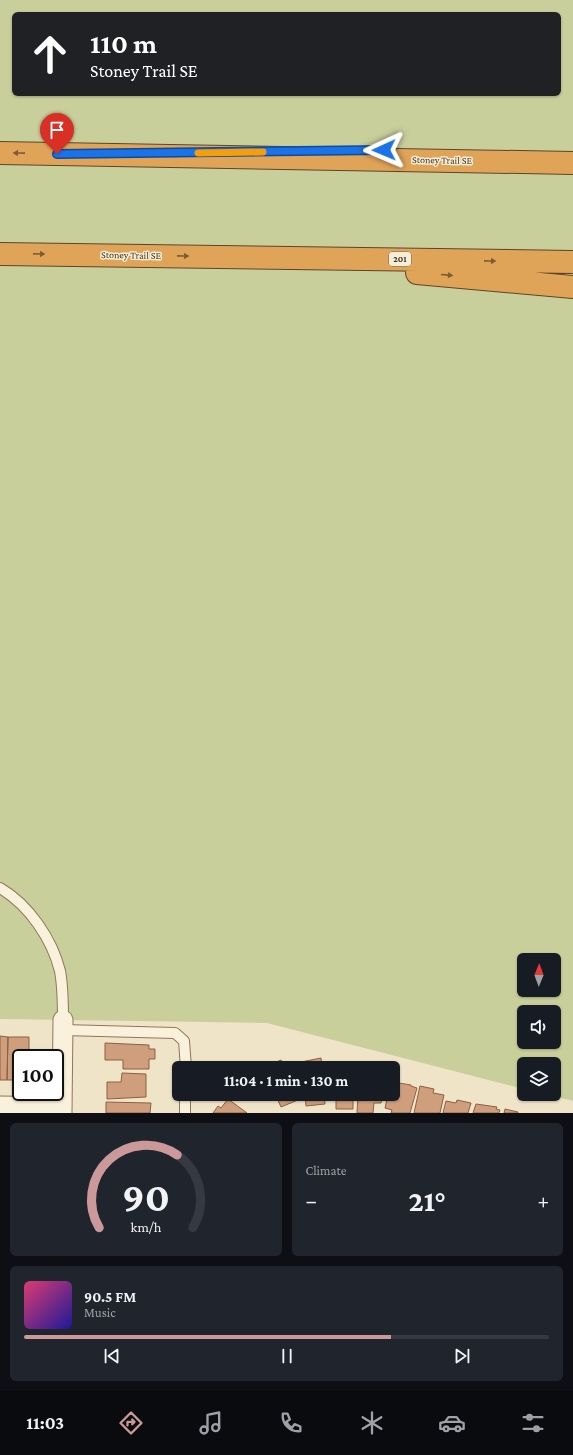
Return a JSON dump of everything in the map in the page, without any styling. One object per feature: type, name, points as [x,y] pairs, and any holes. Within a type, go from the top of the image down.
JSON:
[{"type":"highway","points":[[100,155],[573,147]]},
{"type":"highway","name":"Stoney Trail SE","points":[[0,153],[573,163]]},
{"type":"highway","name":"Stoney Trail SE","points":[[0,254],[573,262]]},
{"type":"highway","points":[[227,256],[573,287]]},
{"type":"street","points":[[0,1106],[62,1110],[63,1025]]},
{"type":"lane","points":[[0,888],[12,896],[38,924],[51,948],[62,982],[63,1025],[175,1033],[184,1041],[185,1061]]},
{"type":"lane","points":[[185,1101],[185,1113]]},
{"type":"green space","points":[[0,0],[573,0],[573,1101],[561,1098],[561,1057],[517,1057],[517,1087],[267,1023],[0,1019]]},
{"type":"building","points":[[0,1036],[8,1037],[7,1080],[0,1080]]},
{"type":"building","points":[[8,1037],[29,1037],[29,1049],[12,1049],[12,1080],[7,1080]]},
{"type":"building","points":[[105,1043],[149,1045],[149,1049],[155,1049],[155,1059],[149,1059],[149,1069],[123,1069],[123,1060],[105,1060]]},
{"type":"building","points":[[321,1058],[321,1061],[306,1061]]},
{"type":"building","points":[[122,1073],[146,1074],[146,1097],[107,1099],[107,1082],[121,1082]]},
{"type":"building","points":[[400,1083],[411,1085],[417,1088],[410,1113],[391,1113],[392,1110],[385,1108],[386,1101],[400,1101]]},
{"type":"building","points":[[420,1086],[434,1089],[433,1093],[444,1095],[440,1113],[414,1113]]},
{"type":"building","points":[[457,1100],[471,1103],[468,1113],[443,1113],[446,1101],[456,1103]]},
{"type":"building","points":[[226,1101],[231,1101],[247,1113],[213,1113],[218,1106],[221,1108]]},
{"type":"building","points":[[278,1101],[296,1101],[281,1107]]},
{"type":"building","points":[[306,1101],[325,1101],[325,1104],[306,1106]]},
{"type":"building","points":[[336,1101],[353,1101],[353,1109],[336,1109]]},
{"type":"building","points":[[358,1101],[381,1101],[381,1103],[374,1103],[373,1113],[357,1113]]},
{"type":"building","points":[[106,1102],[151,1103],[150,1113],[106,1113]]},
{"type":"building","points":[[476,1104],[497,1107],[496,1109],[500,1110],[499,1113],[473,1113]]},
{"type":"building","points":[[505,1109],[518,1112],[518,1113],[504,1113]]},
{"type":"slow traffic","points":[[198,153],[263,152]]},
{"type":"route","points":[[57,154],[100,155],[384,150]]}]
